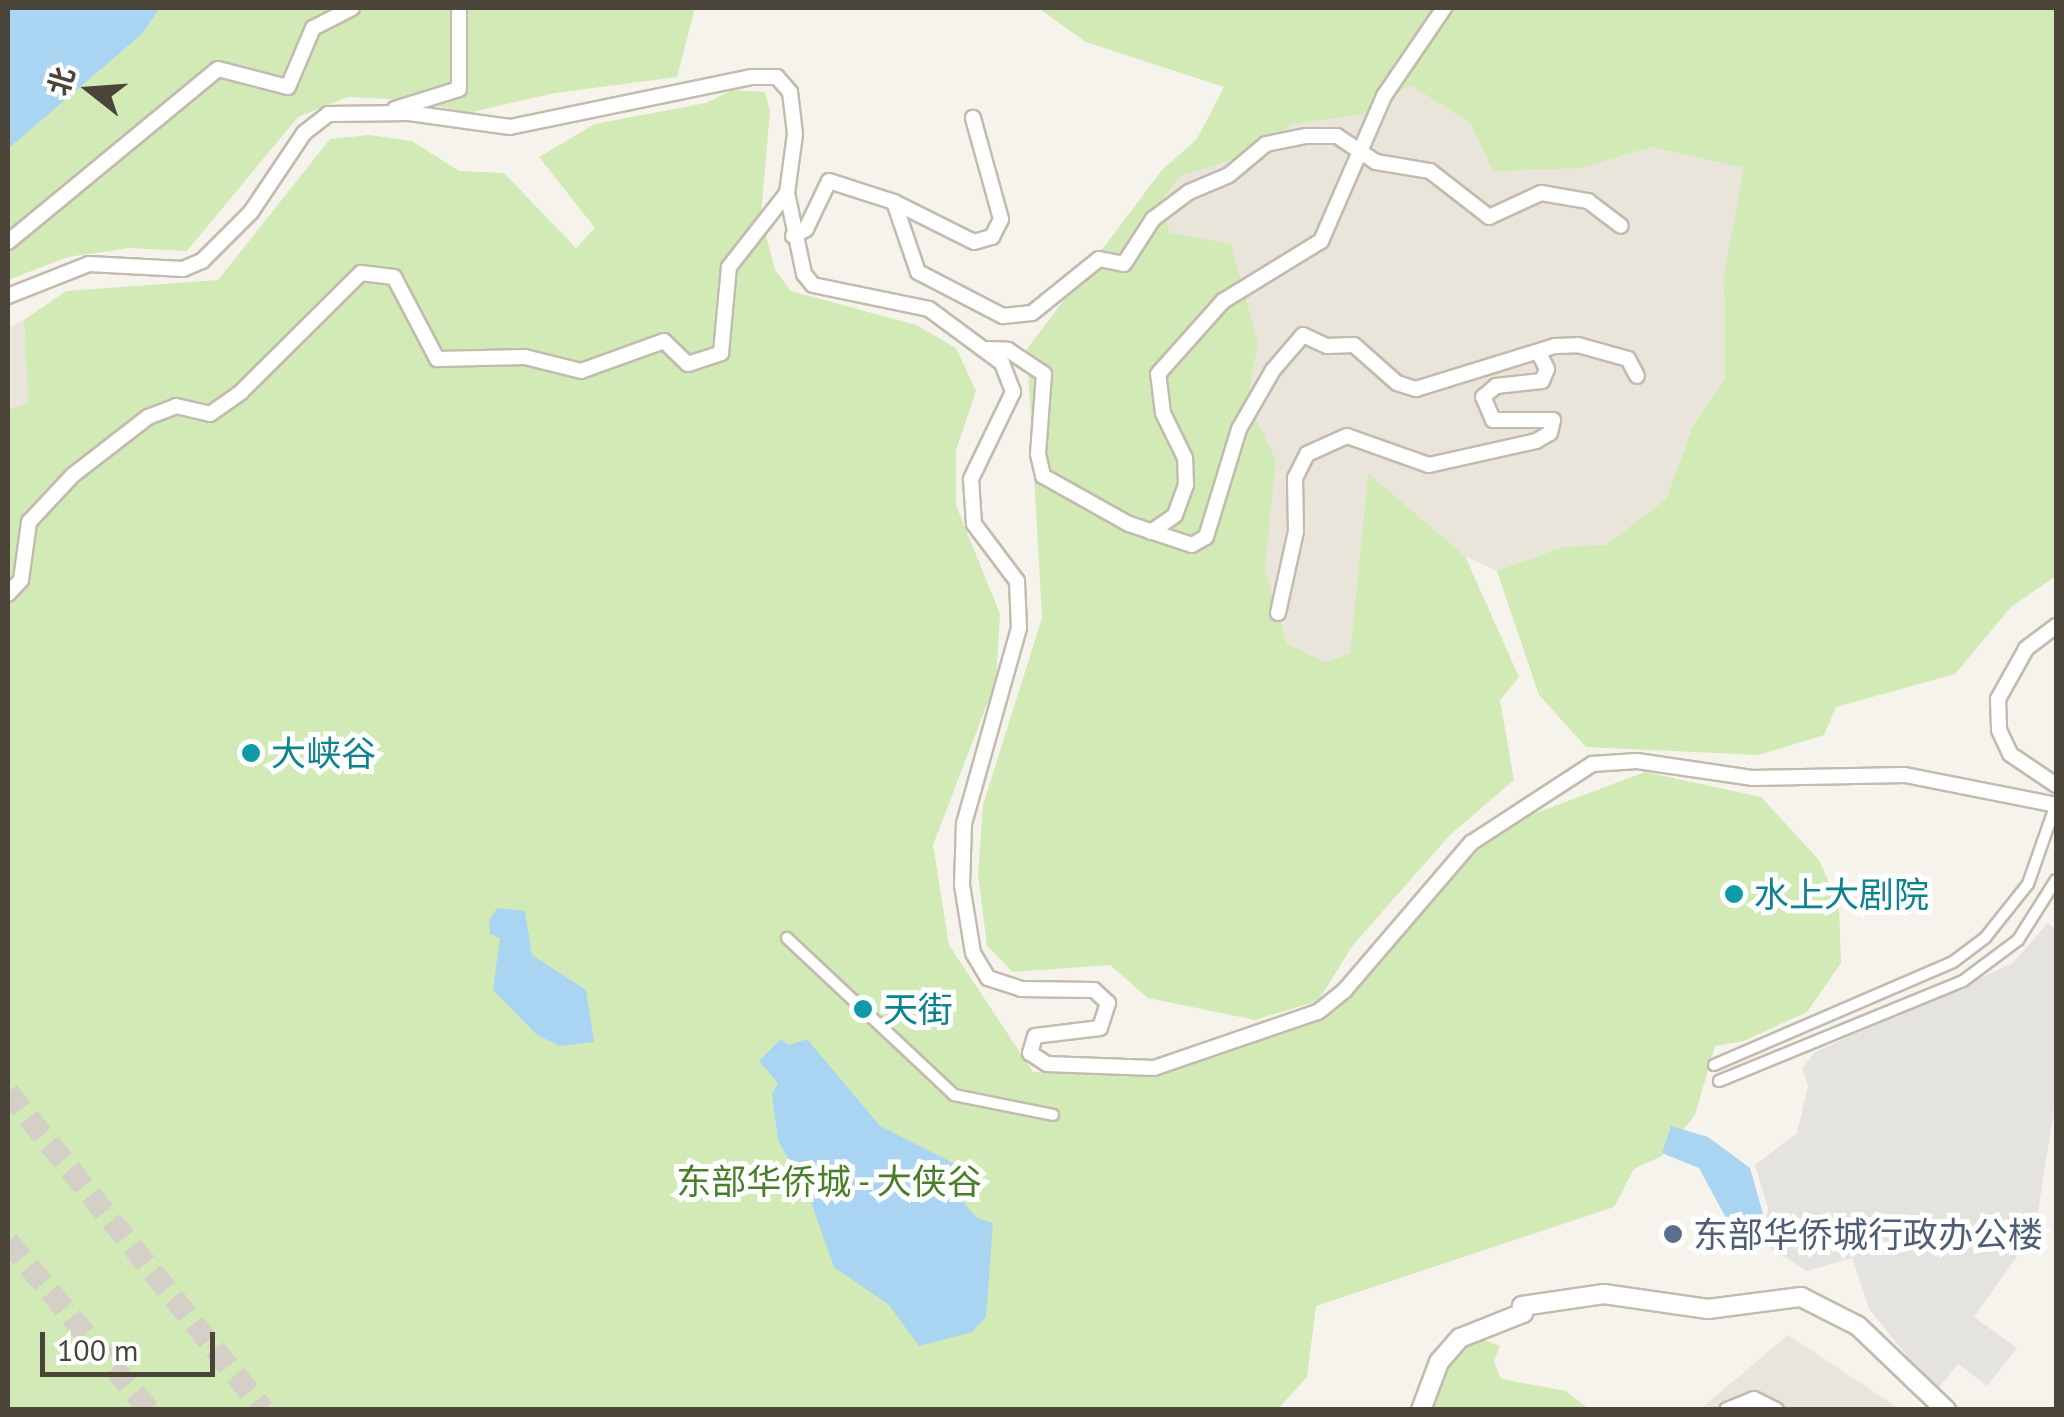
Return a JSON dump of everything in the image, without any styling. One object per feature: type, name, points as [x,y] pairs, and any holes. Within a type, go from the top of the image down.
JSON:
[{"type":"street","points":[[8,242],[218,68],[288,87],[313,28],[352,8]]},
{"type":"street","points":[[390,111],[459,89],[459,8]]},
{"type":"street","points":[[1151,532],[1175,516],[1186,485],[1158,374],[1223,301],[1321,240],[1364,153],[1384,96],[1444,8]]},
{"type":"street","points":[[8,296],[89,264],[183,270],[202,261],[251,212],[304,132],[328,114],[390,111],[510,127],[734,80],[777,77],[790,92],[795,134],[788,194],[793,236],[812,285],[928,309],[1002,363],[1013,392],[971,479],[974,524],[1016,581],[1019,628],[964,824],[962,886],[973,953],[988,978],[1002,987],[1094,990],[1109,1010],[1100,1028],[1035,1036],[1030,1052],[1037,1060],[1154,1068],[1318,1012],[1345,990],[1470,842],[1592,764],[1637,761],[1752,778],[1905,774],[2056,805],[2028,884],[1985,938],[1953,962],[1714,1065]]},
{"type":"street","points":[[793,236],[806,229],[829,181],[894,202],[974,242],[992,238],[1001,219],[973,118]]},
{"type":"street","points":[[894,202],[918,272],[1003,316],[1032,313],[1099,258],[1124,264],[1153,219],[1266,144],[1337,136],[1376,162],[1430,172],[1489,217],[1541,193],[1588,201],[1621,226]]},
{"type":"street","points":[[8,594],[21,580],[29,522],[72,475],[148,417],[176,406],[210,414],[242,392],[361,273],[394,277],[437,359],[525,357],[581,371],[664,341],[688,364],[721,353],[729,267],[788,194]]},
{"type":"street","points":[[984,349],[1008,350],[1044,374],[1038,454],[1043,476],[1151,532],[1192,545],[1206,537],[1239,428],[1273,370],[1304,335],[1327,346],[1354,346],[1397,383],[1416,389],[1465,369],[1578,345],[1628,359],[1637,376]]},
{"type":"street","points":[[1278,613],[1296,530],[1295,478],[1307,454],[1347,436],[1429,465],[1536,442],[1550,433],[1553,420],[1493,420],[1483,397],[1496,386],[1542,381],[1547,369],[1539,353]]},
{"type":"street","points":[[2056,626],[2026,649],[1998,699],[1998,730],[2010,754],[2056,785]]},
{"type":"street","points":[[1719,1081],[1963,981],[2018,940],[2056,880]]},
{"type":"street","points":[[787,938],[954,1095],[1052,1115]]},
{"type":"street","points":[[1421,1410],[1439,1362],[1460,1338],[1523,1314],[1522,1306],[1604,1294],[1708,1310],[1801,1297],[1858,1326],[1946,1410]]},
{"type":"street","points":[[1727,1410],[1754,1400],[1776,1410]]},
{"type":"shaded area","points":[[1411,84],[1472,124],[1582,168],[1651,147],[1745,168],[1724,274],[1725,377],[1693,426],[1666,499],[1606,545],[1561,547],[1497,571],[1465,556],[1368,474],[1350,653],[1325,662],[1287,643],[1265,570],[1276,460],[1246,401],[1258,343],[1170,233],[1161,201],[1180,176],[1235,159],[1294,124],[1360,115]]},
{"type":"shaded area","points":[[24,320],[28,402],[8,410],[8,328]]},
{"type":"shaded area","points":[[2048,923],[2056,930],[2056,1098],[2035,1231],[1974,1317],[2017,1348],[1987,1386],[1958,1364],[1936,1391],[1869,1309],[1852,1258],[1807,1271],[1762,1243],[1768,1208],[1755,1165],[1797,1133],[1808,1086],[1802,1069],[1815,1052],[2013,963]]},
{"type":"shaded area","points":[[1788,1335],[1900,1409],[1699,1410]]},
{"type":"green space","points":[[160,8],[695,8],[677,77],[555,93],[468,113],[409,100],[348,97],[298,117],[187,251],[129,248],[68,257],[8,280],[8,149],[142,34]]},
{"type":"green space","points":[[1038,8],[2056,8],[2056,576],[2011,607],[1955,674],[1836,707],[1824,735],[1759,755],[1586,747],[1539,695],[1497,571],[1562,547],[1606,545],[1666,499],[1693,426],[1725,377],[1724,274],[1744,168],[1651,147],[1582,168],[1493,171],[1471,124],[1411,85],[1360,115],[1294,124],[1235,159],[1180,176],[1161,201],[1170,233],[1231,244],[1258,343],[1247,401],[1276,460],[1265,570],[1287,643],[1325,662],[1350,653],[1368,473],[1465,556],[1519,677],[1500,700],[1514,780],[1450,835],[1353,945],[1318,1001],[1255,1020],[1148,998],[1110,965],[1013,972],[987,946],[978,874],[983,805],[1042,618],[1027,349],[1162,170],[1197,139],[1224,87],[1086,42]]},
{"type":"green space","name":"东部华侨城 - 大侠谷","points":[[732,90],[765,92],[770,111],[761,216],[775,270],[791,291],[916,325],[956,348],[976,391],[956,450],[956,505],[1000,614],[996,681],[933,845],[949,945],[1033,1072],[1150,1077],[1177,1062],[1336,1008],[1452,869],[1512,822],[1645,772],[1761,797],[1819,860],[1839,906],[1841,963],[1807,1012],[1744,1041],[1715,1046],[1695,1115],[1662,1156],[1634,1169],[1614,1207],[1316,1306],[1307,1377],[1278,1409],[8,1410],[8,410],[28,402],[24,320],[66,291],[218,280],[330,139],[369,135],[412,141],[459,171],[504,173],[576,248],[595,228],[539,157],[595,124],[706,103]]},
{"type":"green space","points":[[1474,1336],[1500,1346],[1494,1361],[1501,1379],[1566,1391],[1589,1409],[1427,1410],[1442,1373]]},
{"type":"water","points":[[8,8],[160,8],[142,34],[8,149]]},
{"type":"water","points":[[497,908],[525,911],[532,955],[586,990],[594,1042],[560,1046],[537,1035],[493,990],[500,938],[490,934],[489,921]]},
{"type":"water","points":[[781,1039],[789,1045],[807,1039],[880,1126],[957,1165],[958,1196],[977,1218],[993,1223],[986,1317],[972,1332],[919,1346],[889,1305],[834,1267],[810,1199],[778,1140],[772,1094],[778,1083],[759,1061]]},
{"type":"water","points":[[1671,1126],[1708,1137],[1750,1168],[1763,1214],[1754,1236],[1733,1231],[1699,1168],[1662,1153]]},
{"type":"tunnel","points":[[8,1092],[264,1410]]},
{"type":"tunnel","points":[[8,1241],[149,1410]]},
{"type":"place","name":"大峡谷","points":[[251,753]]},
{"type":"place","name":"水上大剧院","points":[[1734,894]]},
{"type":"place","name":"天街","points":[[863,1009]]},
{"type":"place","name":"东部华侨城行政办公楼","points":[[1673,1234]]}]
